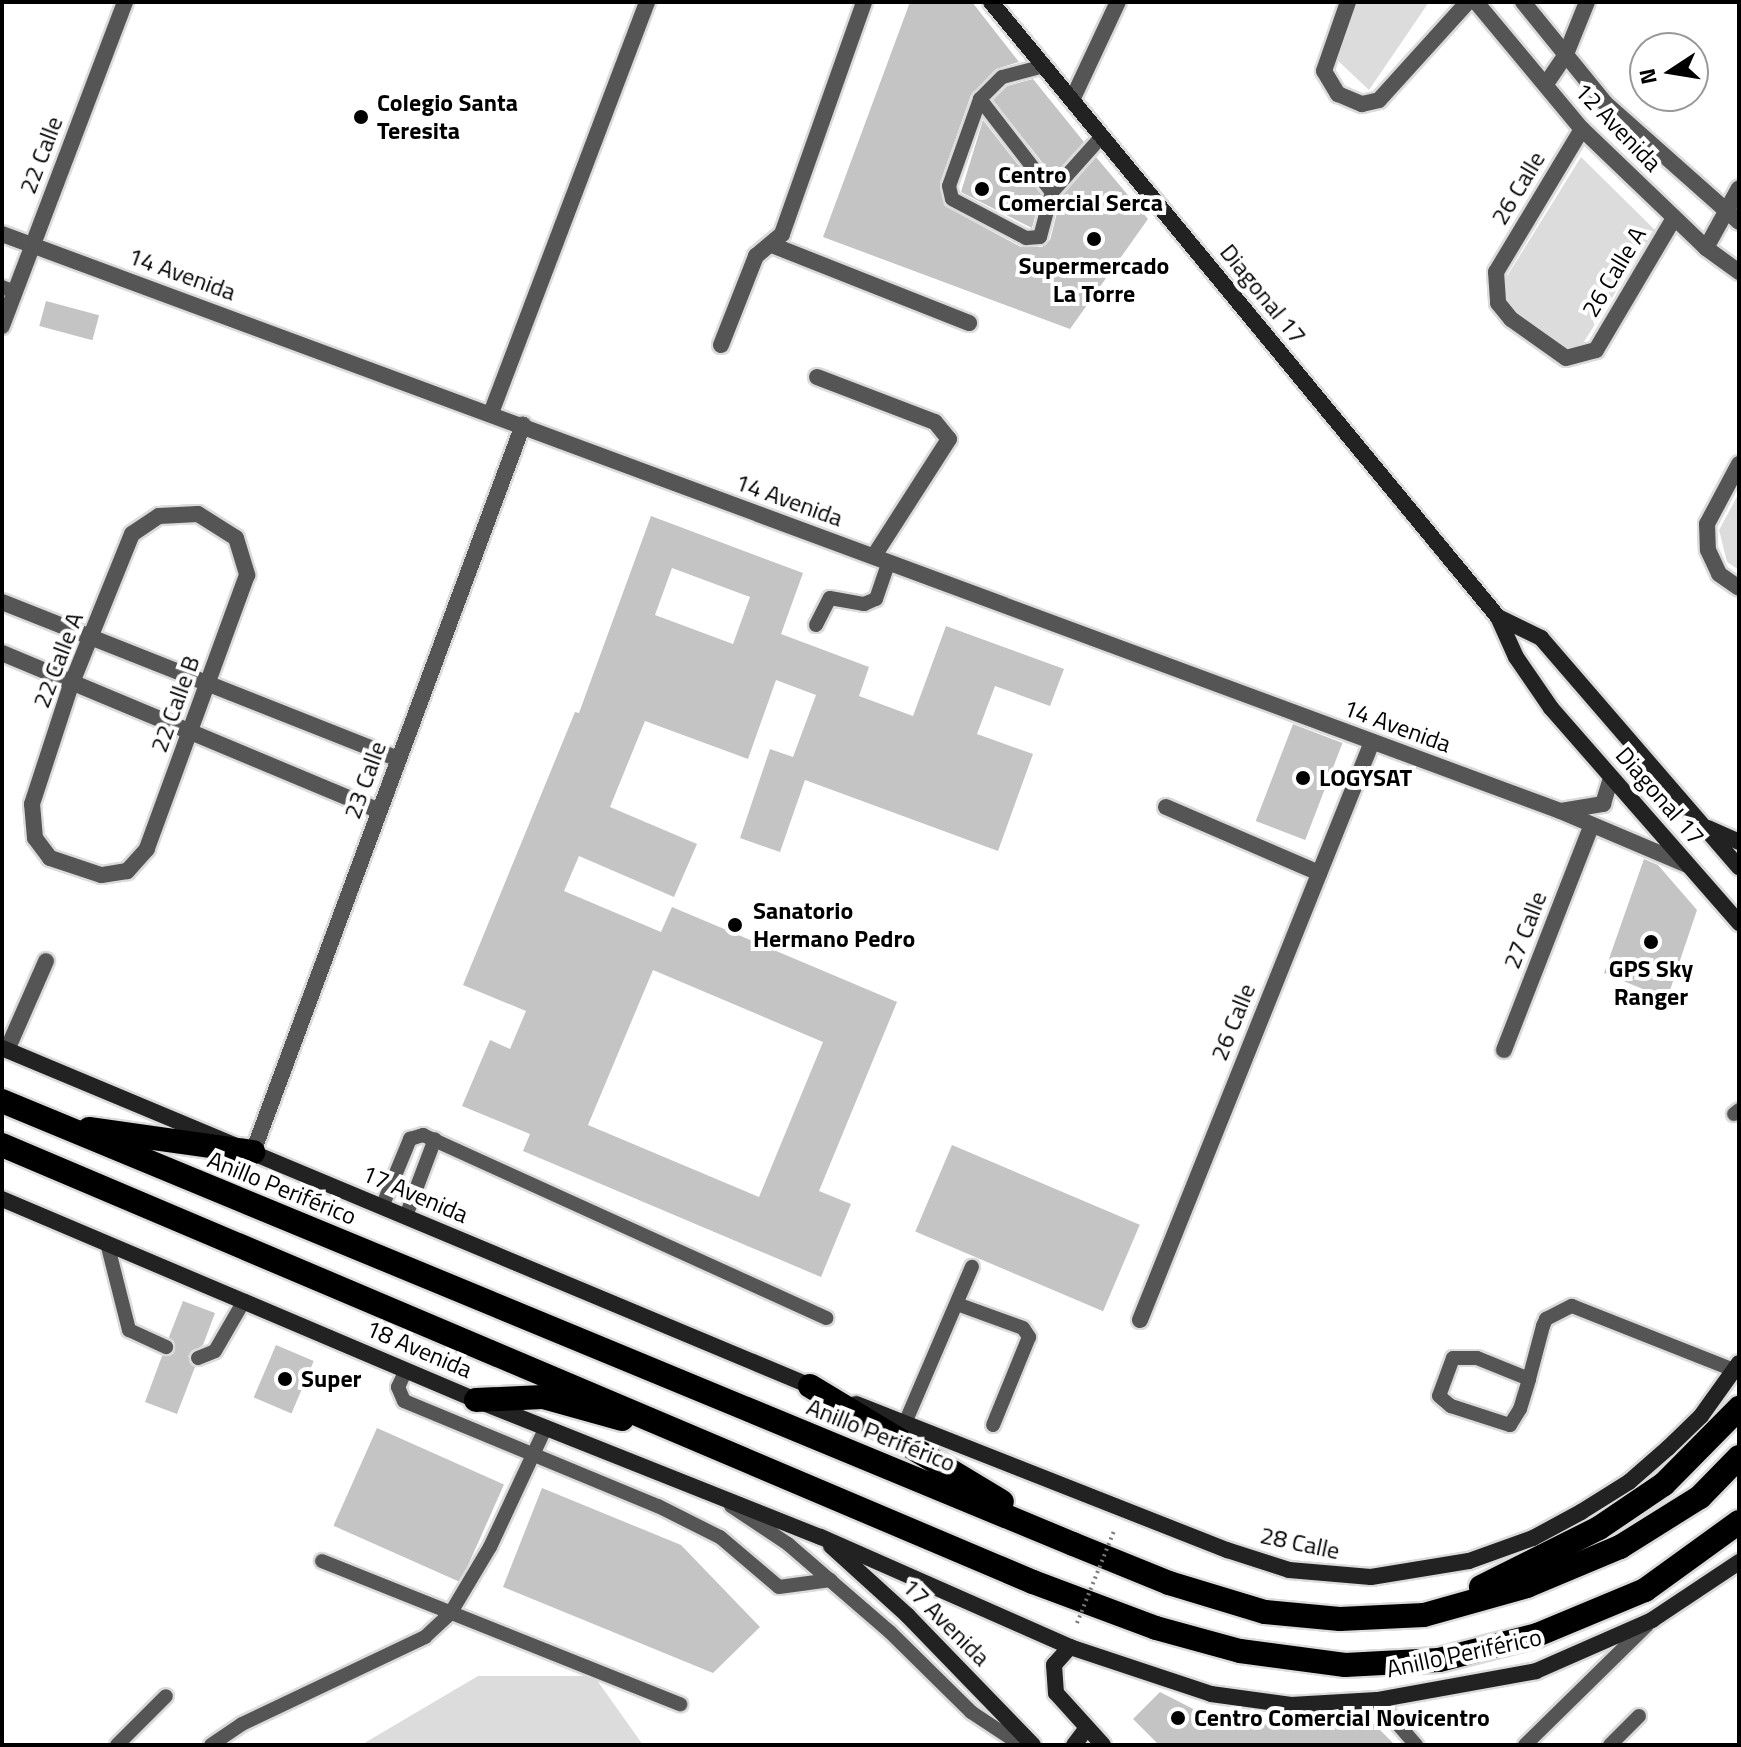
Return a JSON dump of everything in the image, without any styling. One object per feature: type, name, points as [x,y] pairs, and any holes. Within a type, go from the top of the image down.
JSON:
[{"type":"highway","name":"Anillo Periférico","points":[[2,1101],[1169,1583],[1265,1612],[1340,1619],[1424,1615],[1527,1586],[1620,1547],[1700,1497],[1739,1457]]},
{"type":"highway","points":[[56,1124],[253,1152]]},
{"type":"highway","name":"Anillo Periférico","points":[[2,1145],[663,1422],[1033,1582],[1156,1628],[1240,1651],[1345,1665],[1439,1660],[1537,1635],[1645,1590],[1739,1522]]},
{"type":"highway","points":[[810,1386],[1073,1544]]},
{"type":"highway","points":[[476,1400],[543,1397],[615,1418],[663,1422]]},
{"type":"highway","points":[[1424,1615],[1599,1528],[1664,1484],[1739,1408]]},
{"type":"street","name":"22 Calle","points":[[2,326],[8,289],[33,245],[125,2]]},
{"type":"street","points":[[491,413],[647,2]]},
{"type":"street","points":[[721,345],[756,256],[782,234],[864,2]]},
{"type":"street","name":"Diagonal 17","points":[[991,2],[1498,617],[1516,657],[1551,708],[1739,923]]},
{"type":"street","points":[[1072,100],[1118,2]]},
{"type":"street","points":[[1348,2],[1329,46],[1324,71],[1338,94],[1362,104],[1379,100],[1468,2]]},
{"type":"street","name":"12 Avenida","points":[[1476,2],[1582,129],[1706,248],[1739,272]]},
{"type":"street","name":"12 Avenida","points":[[1523,2],[1605,103],[1734,218]]},
{"type":"street","points":[[1546,84],[1566,54],[1587,2]]},
{"type":"street","name":"26 Calle","points":[[1582,129],[1496,272],[1498,303],[1551,351],[1578,358],[1596,350]]},
{"type":"street","points":[[1706,248],[1734,218],[1739,188]]},
{"type":"street","name":"26 Calle A","points":[[1596,350],[1674,218]]},
{"type":"street","name":"14 Avenida","points":[[2,234],[1560,811],[1591,827],[1687,865]]},
{"type":"street","points":[[772,245],[969,323]]},
{"type":"street","points":[[817,377],[935,422],[949,439],[882,559]]},
{"type":"street","name":"23 Calle","points":[[253,1152],[523,425]]},
{"type":"street","points":[[1739,464],[1707,524],[1708,550],[1719,574],[1739,588]]},
{"type":"street","name":"22 Calle B","points":[[132,534],[159,516],[198,514],[236,538],[247,575],[147,849]]},
{"type":"street","name":"22 Calle A","points":[[132,534],[71,685],[32,804],[35,838],[50,858],[101,875],[127,871],[147,849]]},
{"type":"street","points":[[2,602],[398,759]]},
{"type":"street","name":"Diagonal 17","points":[[1498,617],[1541,638],[1739,867]]},
{"type":"street","points":[[2,653],[189,735],[379,811]]},
{"type":"street","name":"26 Calle","points":[[1140,1320],[1372,742]]},
{"type":"street","name":"14 Avenida","points":[[1560,811],[1603,804],[1611,777]]},
{"type":"street","points":[[1166,807],[1319,873]]},
{"type":"street","points":[[1700,825],[1739,842]]},
{"type":"street","name":"27 Calle","points":[[1504,1050],[1591,827]]},
{"type":"street","points":[[4,1049],[46,961]]},
{"type":"street","name":"17 Avenida","points":[[4,1049],[810,1386]]},
{"type":"street","name":"18 Avenida","points":[[2,1199],[476,1400],[821,1537]]},
{"type":"street","name":"28 Calle","points":[[810,1386],[1227,1550],[1289,1570],[1371,1577],[1469,1561],[1533,1538],[1581,1512],[1629,1482],[1668,1448],[1737,1367]]},
{"type":"street","name":"17 Avenida","points":[[821,1537],[907,1615],[1033,1745]]},
{"type":"street","name":"Anillo Periférico","points":[[821,1537],[1070,1647],[1211,1694],[1291,1705],[1377,1700],[1536,1671],[1652,1620],[1739,1562]]},
{"type":"street","points":[[1070,1647],[1054,1665],[1052,1678],[1062,1702],[1103,1745]]},
{"type":"street","points":[[1074,1745],[1086,1729]]},
{"type":"lane","points":[[1044,66],[1002,77],[980,99],[949,186],[952,199],[1026,238],[1040,237],[1052,192],[1102,136]]},
{"type":"lane","points":[[980,99],[1052,192]]},
{"type":"lane","points":[[816,625],[830,598],[864,604],[876,599],[882,559]]},
{"type":"lane","points":[[382,1207],[410,1139],[435,1139],[826,1318]]},
{"type":"lane","points":[[406,1216],[435,1139]]},
{"type":"lane","points":[[107,1243],[129,1330],[166,1347]]},
{"type":"lane","points":[[905,1423],[972,1267]]},
{"type":"lane","points":[[198,1358],[215,1351],[244,1301]]},
{"type":"lane","points":[[957,1304],[1023,1328],[1029,1337],[993,1425]]},
{"type":"lane","points":[[1529,1379],[1477,1358],[1453,1358],[1439,1396],[1451,1406],[1510,1425],[1529,1379],[1546,1319],[1572,1306],[1737,1367]]},
{"type":"lane","points":[[406,1370],[398,1387],[404,1401],[720,1537],[779,1587],[831,1580]]},
{"type":"lane","points":[[211,1745],[242,1724],[425,1637],[450,1614],[490,1547],[530,1454],[546,1427]]},
{"type":"lane","points":[[711,1493],[831,1580],[971,1712],[1021,1745]]},
{"type":"lane","points":[[322,1561],[680,1704]]},
{"type":"lane","points":[[1525,1745],[1652,1620]]},
{"type":"lane","points":[[117,1745],[166,1696]]},
{"type":"lane","points":[[1377,1700],[1416,1745]]},
{"type":"lane","points":[[1610,1745],[1639,1716]]},
{"type":"path","points":[[1077,1623],[1114,1531]]},
{"type":"shaded area","points":[[1356,2],[1429,2],[1369,90],[1334,57]]},
{"type":"shaded area","points":[[1581,157],[1655,230],[1573,359],[1554,363],[1496,315],[1494,297]]},
{"type":"shaded area","points":[[1739,493],[1739,570],[1727,562],[1719,530]]},
{"type":"shaded area","points":[[478,1676],[594,1676],[643,1745],[361,1745]]},
{"type":"building","name":"Centro Comercial Serca","points":[[910,2],[972,2],[1019,62],[996,69],[971,95],[940,183],[945,206],[1021,247],[1042,247],[1050,240],[1061,197],[1096,157],[1148,219],[1070,329],[823,237]]},
{"type":"building","points":[[1033,79],[1084,142],[1053,176],[993,100],[1007,86]]},
{"type":"building","points":[[983,120],[1041,194],[1032,228],[961,192]]},
{"type":"building","points":[[46,301],[99,315],[92,340],[39,326]]},
{"type":"building","points":[[651,516],[803,573],[781,634],[869,667],[859,696],[913,716],[946,626],[1064,669],[1050,706],[995,686],[977,734],[1033,754],[998,851],[805,780],[780,852],[740,838],[770,749],[793,757],[816,695],[776,680],[748,759],[645,721],[610,807],[697,844],[674,897],[579,856],[564,891],[661,932],[672,907],[897,1002],[819,1191],[851,1204],[821,1277],[523,1151],[530,1134],[462,1106],[490,1040],[510,1049],[526,1011],[463,985],[575,712],[579,713]],"holes":[[[672,568],[750,597],[733,644],[655,615]],[[653,970],[823,1042],[759,1197],[588,1125]]]},
{"type":"building","name":"LOGYSAT","points":[[1293,724],[1342,743],[1305,840],[1256,821]]},
{"type":"building","name":"GPS Sky Ranger","points":[[1644,859],[1658,865],[1697,910],[1667,999],[1604,973]]},
{"type":"building","points":[[952,1145],[1140,1225],[1103,1311],[915,1232]]},
{"type":"building","points":[[183,1301],[215,1313],[203,1345],[188,1356],[195,1367],[177,1414],[145,1402],[162,1356],[175,1350],[169,1337]]},
{"type":"building","name":"Super","points":[[276,1345],[314,1361],[291,1413],[254,1397]]},
{"type":"building","points":[[377,1428],[504,1485],[460,1582],[333,1526]]},
{"type":"building","points":[[542,1488],[681,1545],[760,1627],[713,1673],[503,1587]]},
{"type":"building","name":"Centro Comercial Novicentro","points":[[1160,1692],[1209,1717],[1306,1728],[1370,1720],[1395,1745],[1159,1745],[1133,1719]]},
{"type":"place","name":"Colegio Santa Teresita","points":[[361,117]]},
{"type":"place","name":"Centro Comercial Serca","points":[[982,189]]},
{"type":"place","name":"Supermercado La Torre","points":[[1094,239]]},
{"type":"place","name":"LOGYSAT","points":[[1303,778]]},
{"type":"place","name":"Sanatorio Hermano Pedro","points":[[735,925]]},
{"type":"place","name":"GPS Sky Ranger","points":[[1651,942]]},
{"type":"place","name":"Super","points":[[285,1379]]},
{"type":"place","name":"Centro Comercial Novicentro","points":[[1178,1718]]}]
